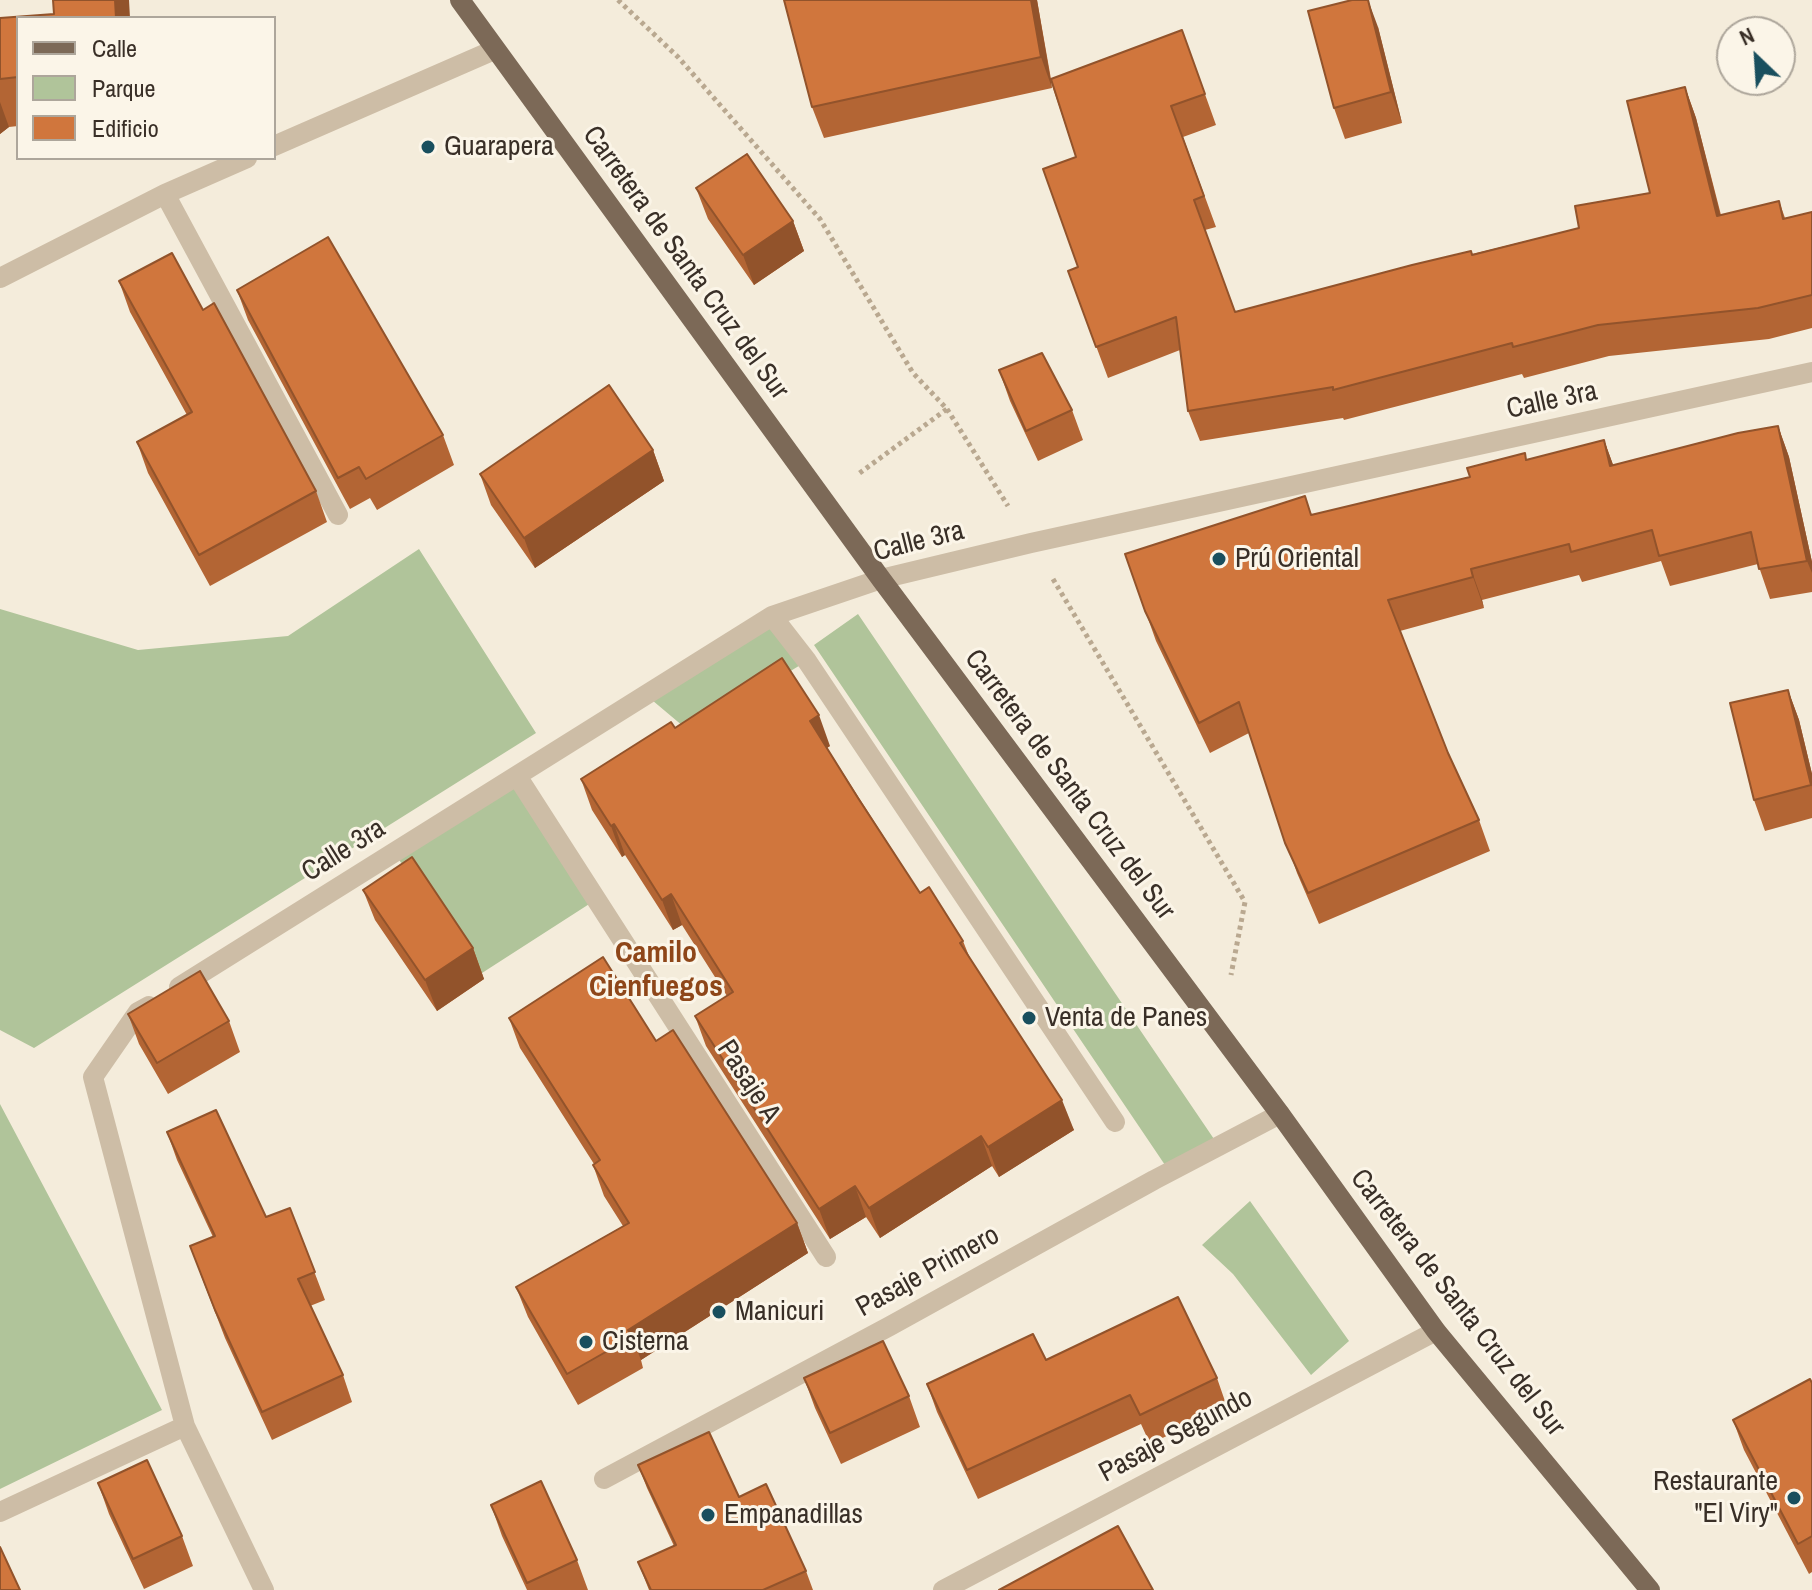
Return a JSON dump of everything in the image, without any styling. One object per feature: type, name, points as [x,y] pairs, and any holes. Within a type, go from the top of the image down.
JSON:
[{"type":"main road","name":"Carretera de Santa Cruz del Sur","points":[[460,0],[881,579],[1280,1114],[1436,1331],[1650,1590]]},
{"type":"street","points":[[276,145],[494,50]]},
{"type":"street","points":[[0,278],[165,194],[242,160]]},
{"type":"street","points":[[165,194],[338,515]]},
{"type":"street","name":"Calle 3ra","points":[[185,1426],[93,1077],[138,1012],[772,616],[881,579],[1031,543],[1812,372]]},
{"type":"street","points":[[772,616],[807,661],[1115,1122]]},
{"type":"street","name":"Pasaje A","points":[[517,776],[826,1257]]},
{"type":"street","name":"Pasaje Primero","points":[[604,1479],[1280,1114]]},
{"type":"street","name":"Pasaje Segundo","points":[[943,1590],[1436,1331]]},
{"type":"street","points":[[0,1512],[185,1426],[264,1590]]},
{"type":"path","points":[[618,0],[678,57],[820,219],[913,373],[947,409],[1031,543],[1245,902],[1219,1035]]},
{"type":"path","points":[[823,499],[947,409]]},
{"type":"green space","points":[[419,549],[536,733],[34,1048],[0,1030],[0,609],[138,650],[288,636]]},
{"type":"green space","points":[[858,614],[1216,1142],[1165,1165],[814,645]]},
{"type":"green space","points":[[772,616],[807,661],[690,732],[646,695]]},
{"type":"green space","points":[[517,776],[597,899],[482,973],[394,853]]},
{"type":"green space","points":[[0,1104],[162,1410],[0,1489]]},
{"type":"green space","points":[[1250,1201],[1349,1341],[1311,1375],[1233,1274],[1202,1245]]},
{"type":"building","points":[[53,0],[115,0],[116,16],[27,16],[54,14]]},
{"type":"building","points":[[784,0],[1031,0],[1041,57],[812,107]]},
{"type":"building","points":[[1352,0],[1368,0],[1391,92],[1334,108],[1308,11]]},
{"type":"building","points":[[16,17],[16,77],[0,79],[0,18]]},
{"type":"building","points":[[1182,30],[1205,94],[1171,106],[1204,196],[1194,200],[1235,312],[1412,265],[1471,251],[1472,255],[1579,228],[1575,206],[1650,193],[1627,101],[1685,87],[1717,216],[1779,201],[1783,219],[1812,212],[1812,295],[1758,308],[1598,325],[1513,347],[1512,343],[1333,390],[1333,387],[1188,411],[1176,317],[1096,347],[1068,271],[1078,267],[1043,169],[1076,157],[1051,79]]},
{"type":"building","points":[[747,154],[793,221],[743,255],[696,188]]},
{"type":"building","points":[[328,237],[443,435],[366,479],[359,467],[338,478],[237,290]]},
{"type":"building","points":[[172,253],[203,310],[214,303],[316,491],[199,555],[137,442],[192,412],[119,281]]},
{"type":"building","points":[[1042,353],[1072,410],[1026,431],[999,370]]},
{"type":"building","points":[[609,385],[653,450],[524,538],[480,474]]},
{"type":"building","points":[[1778,426],[1807,561],[1759,569],[1751,532],[1659,556],[1652,530],[1571,552],[1569,544],[1471,569],[1473,577],[1388,600],[1448,753],[1479,820],[1308,893],[1285,843],[1239,702],[1199,723],[1145,611],[1125,554],[1305,496],[1311,515],[1470,477],[1467,468],[1525,453],[1526,460],[1604,440],[1610,466],[1738,433]]},
{"type":"building","points":[[782,658],[819,715],[810,721],[858,798],[920,893],[929,887],[963,941],[960,943],[1062,1100],[988,1147],[981,1136],[869,1208],[855,1186],[819,1209],[695,1016],[733,992],[671,894],[662,900],[581,779],[671,722],[675,728]]},
{"type":"building","points":[[1788,690],[1811,785],[1754,800],[1730,703]]},
{"type":"building","points":[[412,857],[473,948],[425,980],[363,890]]},
{"type":"building","points":[[603,957],[656,1041],[673,1030],[797,1223],[628,1330],[632,1337],[567,1374],[516,1287],[629,1223],[593,1165],[600,1160],[509,1018]]},
{"type":"building","points":[[200,971],[229,1021],[157,1063],[128,1014]]},
{"type":"building","points":[[216,1110],[266,1217],[290,1208],[315,1272],[298,1279],[343,1375],[262,1412],[215,1310],[190,1246],[215,1236],[167,1132]]},
{"type":"building","points":[[1178,1297],[1217,1378],[1140,1415],[1130,1395],[967,1470],[927,1384],[1033,1334],[1046,1360]]},
{"type":"building","points":[[883,1341],[909,1396],[830,1433],[804,1378]]},
{"type":"building","points":[[1810,1379],[1812,1536],[1798,1544],[1733,1420]]},
{"type":"building","points":[[709,1432],[739,1497],[766,1484],[806,1571],[763,1590],[651,1590],[638,1562],[676,1545],[638,1465]]},
{"type":"building","points":[[147,1460],[182,1536],[133,1559],[98,1483]]},
{"type":"building","points":[[541,1481],[577,1560],[527,1583],[491,1505]]},
{"type":"building","points":[[1118,1526],[1153,1590],[999,1590]]},
{"type":"building","points":[[0,1547],[20,1590],[0,1590]]},
{"type":"place","name":"Guarapera","points":[[428,147]]},
{"type":"place","name":"Prú Oriental","points":[[1219,559]]},
{"type":"place","name":"Venta de Panes","points":[[1029,1018]]},
{"type":"place","name":"Manicuri","points":[[719,1312]]},
{"type":"place","name":"Cisterna","points":[[586,1342]]},
{"type":"place","name":"Restaurante \"El Viry\"","points":[[1794,1498]]},
{"type":"place","name":"Empanadillas","points":[[708,1515]]},
{"type":"district","name":"Camilo Cienfuegos","points":[[656,971]]}]
